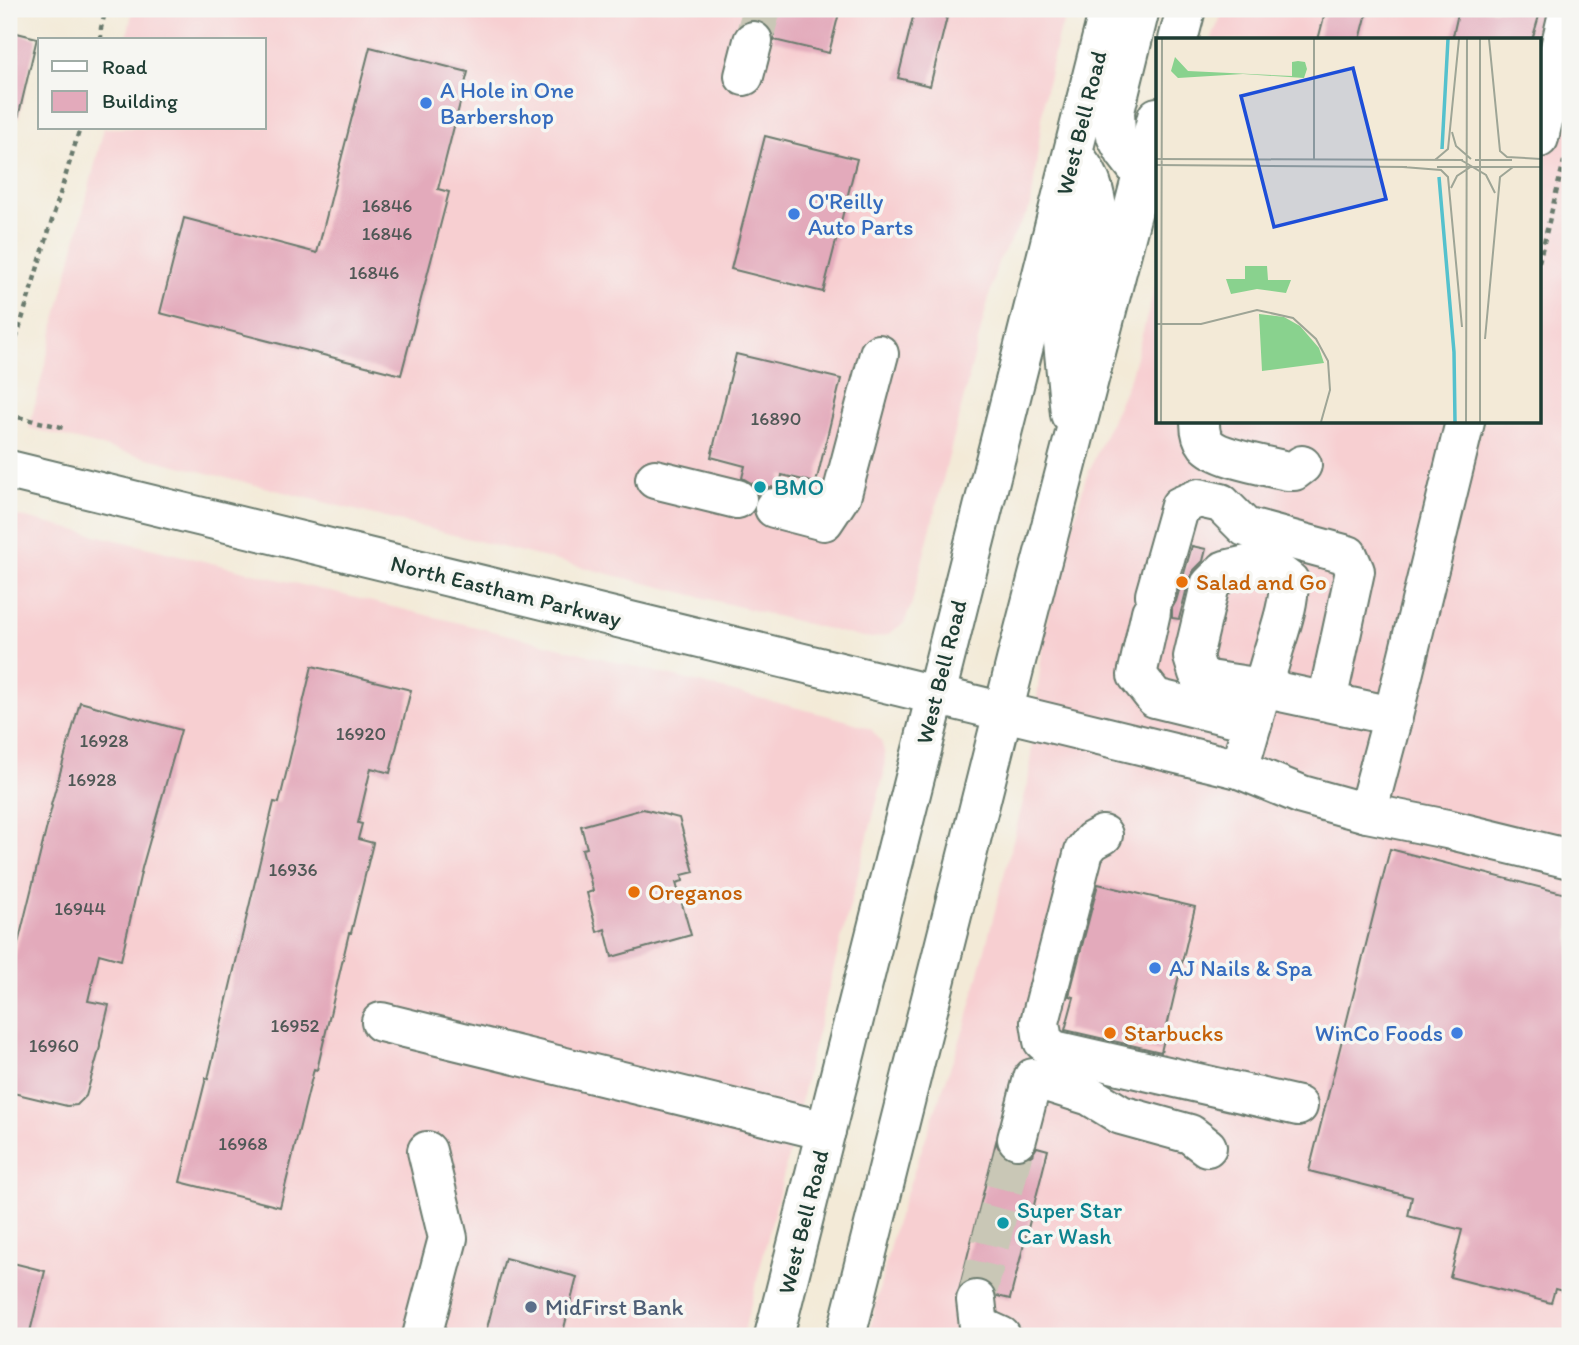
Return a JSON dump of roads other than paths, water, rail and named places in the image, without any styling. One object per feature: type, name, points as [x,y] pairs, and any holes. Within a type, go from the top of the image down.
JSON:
[{"type":"main road","name":"West Bell Road","points":[[774,1336],[1109,9]]},
{"type":"main road","points":[[1140,9],[1115,111],[1116,136],[1125,153],[1149,177]]},
{"type":"main road","points":[[1179,38],[1186,9]]},
{"type":"main road","points":[[1553,144],[1569,9]]},
{"type":"main road","points":[[846,1336],[1073,442],[1149,177],[1156,124]]},
{"type":"main road","points":[[1073,155],[1090,178],[1097,207],[1063,342],[1073,442]]},
{"type":"main road","points":[[774,508],[824,521],[842,494],[879,354]]},
{"type":"main road","points":[[1200,424],[1205,442],[1219,454],[1287,471],[1294,471],[1302,465]]},
{"type":"main road","points":[[1367,813],[1465,424]]},
{"type":"main road","name":"North Eastham Parkway","points":[[9,470],[1239,769],[1302,795],[1367,813],[1570,859]]},
{"type":"main road","points":[[655,479],[737,499]]},
{"type":"main road","points":[[1327,701],[1355,571],[1348,555],[1245,527],[1221,503],[1199,498],[1181,506],[1153,604],[1137,675],[1155,698],[1258,705],[1327,701],[1392,716]]},
{"type":"main road","points":[[1239,769],[1258,705],[1289,598],[1289,581],[1277,572],[1251,564],[1225,570],[1210,585],[1193,657],[1198,673],[1258,705]]},
{"type":"main road","points":[[1103,835],[1092,841],[1084,851],[1040,1022],[1043,1041],[1054,1049],[1298,1106]]},
{"type":"main road","points":[[381,1022],[826,1131]]},
{"type":"main road","points":[[1017,1139],[1033,1077],[1084,1094],[1121,1115],[1189,1134],[1205,1153]]},
{"type":"main road","points":[[422,1336],[448,1238],[427,1151]]},
{"type":"main road","points":[[976,1300],[979,1326],[1001,1336]]},
{"type":"tunnel","points":[[753,41],[762,9]]},
{"type":"tunnel","points":[[976,1300],[1017,1139]]},
{"type":"place","name":"A Hole in One Barbershop","points":[[426,103]]},
{"type":"place","name":"O'Reilly Auto Parts","points":[[794,214]]},
{"type":"place","name":"BMO","points":[[760,487]]},
{"type":"place","name":"Salad and Go","points":[[1182,582]]},
{"type":"place","name":"Oreganos","points":[[634,892]]},
{"type":"place","name":"AJ Nails & Spa","points":[[1155,968]]},
{"type":"place","name":"Starbucks","points":[[1110,1033]]},
{"type":"place","name":"WinCo Foods","points":[[1457,1033]]},
{"type":"place","name":"Super Star Car Wash","points":[[1003,1223]]},
{"type":"place","name":"MidFirst Bank","points":[[531,1307]]}]
